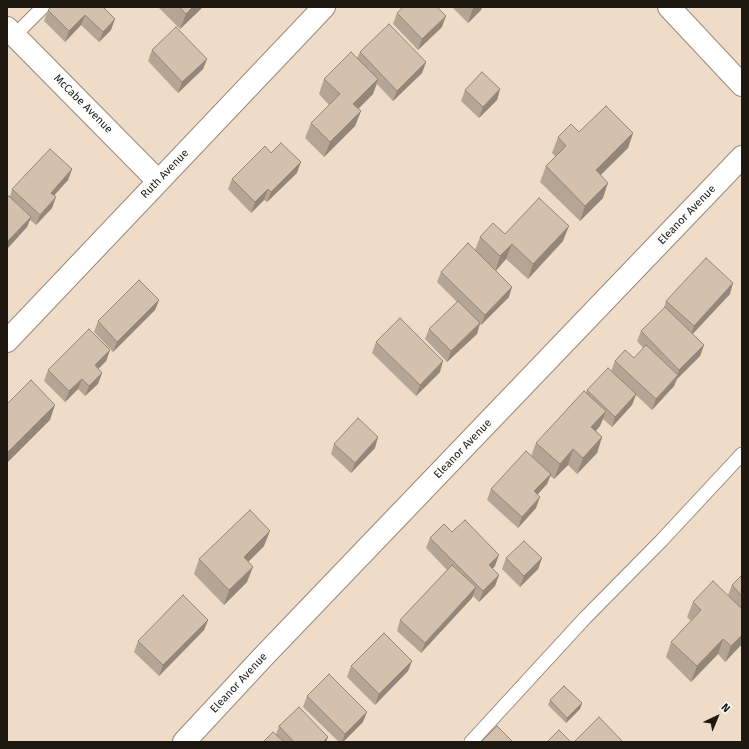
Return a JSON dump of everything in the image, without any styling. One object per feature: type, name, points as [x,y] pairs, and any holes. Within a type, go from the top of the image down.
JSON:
[{"type":"street","name":"Ruth Avenue","points":[[7,341],[324,7]]},
{"type":"street","points":[[669,7],[742,85]]},
{"type":"street","name":"McCabe Avenue","points":[[11,32],[158,181]]},
{"type":"street","name":"Eleanor Avenue","points":[[184,742],[262,658],[742,157]]},
{"type":"lane","points":[[11,32],[43,7]]},
{"type":"lane","points":[[471,742],[585,618],[662,541],[742,454]]},
{"type":"building","points":[[51,7],[103,7],[115,19],[103,32],[85,15],[69,31],[48,10]]},
{"type":"building","points":[[179,7],[193,7],[186,14]]},
{"type":"building","points":[[403,7],[437,7],[446,16],[422,39],[397,13]]},
{"type":"building","points":[[389,24],[426,62],[397,91],[360,52]]},
{"type":"building","points":[[176,27],[207,59],[182,82],[152,50]]},
{"type":"building","points":[[351,52],[378,79],[353,104],[361,111],[330,142],[311,123],[340,94],[324,79]]},
{"type":"building","points":[[482,72],[500,89],[483,107],[465,90]]},
{"type":"building","points":[[606,106],[633,133],[596,170],[608,183],[585,206],[546,166],[566,146],[558,137],[571,124],[579,132]]},
{"type":"building","points":[[281,143],[301,162],[271,192],[268,189],[255,202],[232,179],[265,146],[271,153]]},
{"type":"building","points":[[50,149],[72,169],[51,193],[56,197],[40,215],[12,189]]},
{"type":"building","points":[[9,196],[31,217],[7,242],[7,198]]},
{"type":"building","points":[[539,198],[569,226],[533,264],[512,244],[500,256],[480,237],[493,223],[505,234]]},
{"type":"building","points":[[468,243],[512,287],[485,315],[441,272]]},
{"type":"building","points":[[706,258],[733,283],[694,326],[666,301]]},
{"type":"building","points":[[139,280],[159,300],[117,342],[98,321]]},
{"type":"building","points":[[458,301],[480,323],[451,351],[429,329]]},
{"type":"building","points":[[665,307],[704,345],[679,370],[641,331]]},
{"type":"building","points":[[400,318],[443,361],[420,385],[376,342]]},
{"type":"building","points":[[89,329],[110,350],[95,365],[102,373],[89,386],[82,379],[69,391],[48,370]]},
{"type":"building","points":[[646,345],[678,375],[656,399],[615,361],[625,350],[634,358]]},
{"type":"building","points":[[608,368],[636,394],[615,417],[587,390]]},
{"type":"building","points":[[31,380],[55,405],[7,453],[7,404]]},
{"type":"building","points":[[584,391],[606,411],[591,427],[602,437],[583,458],[573,449],[560,464],[536,443]]},
{"type":"building","points":[[358,418],[378,437],[355,463],[334,444]]},
{"type":"building","points":[[526,451],[551,474],[534,491],[540,497],[522,517],[491,489]]},
{"type":"building","points":[[250,510],[270,531],[244,557],[253,567],[229,590],[199,559]]},
{"type":"building","points":[[465,520],[499,555],[489,565],[499,575],[483,591],[430,538],[444,524],[452,532]]},
{"type":"building","points":[[524,541],[542,558],[524,576],[506,558]]},
{"type":"building","points":[[452,565],[476,587],[425,643],[400,620]]},
{"type":"building","points":[[742,575],[742,596],[732,585]]},
{"type":"building","points":[[713,581],[742,609],[742,635],[731,646],[723,639],[697,666],[671,642],[701,610],[693,602]]},
{"type":"building","points":[[183,595],[208,620],[163,665],[138,641]]},
{"type":"building","points":[[384,633],[412,661],[379,694],[351,666]]},
{"type":"building","points":[[329,674],[367,712],[345,734],[307,696]]},
{"type":"building","points":[[564,686],[582,703],[567,718],[550,700]]},
{"type":"building","points":[[299,707],[328,737],[323,742],[294,742],[279,726]]},
{"type":"building","points":[[599,717],[623,742],[575,741]]},
{"type":"building","points":[[497,726],[513,742],[481,742]]},
{"type":"building","points":[[559,730],[571,742],[547,742]]},
{"type":"building","points":[[273,732],[284,742],[263,742]]}]
